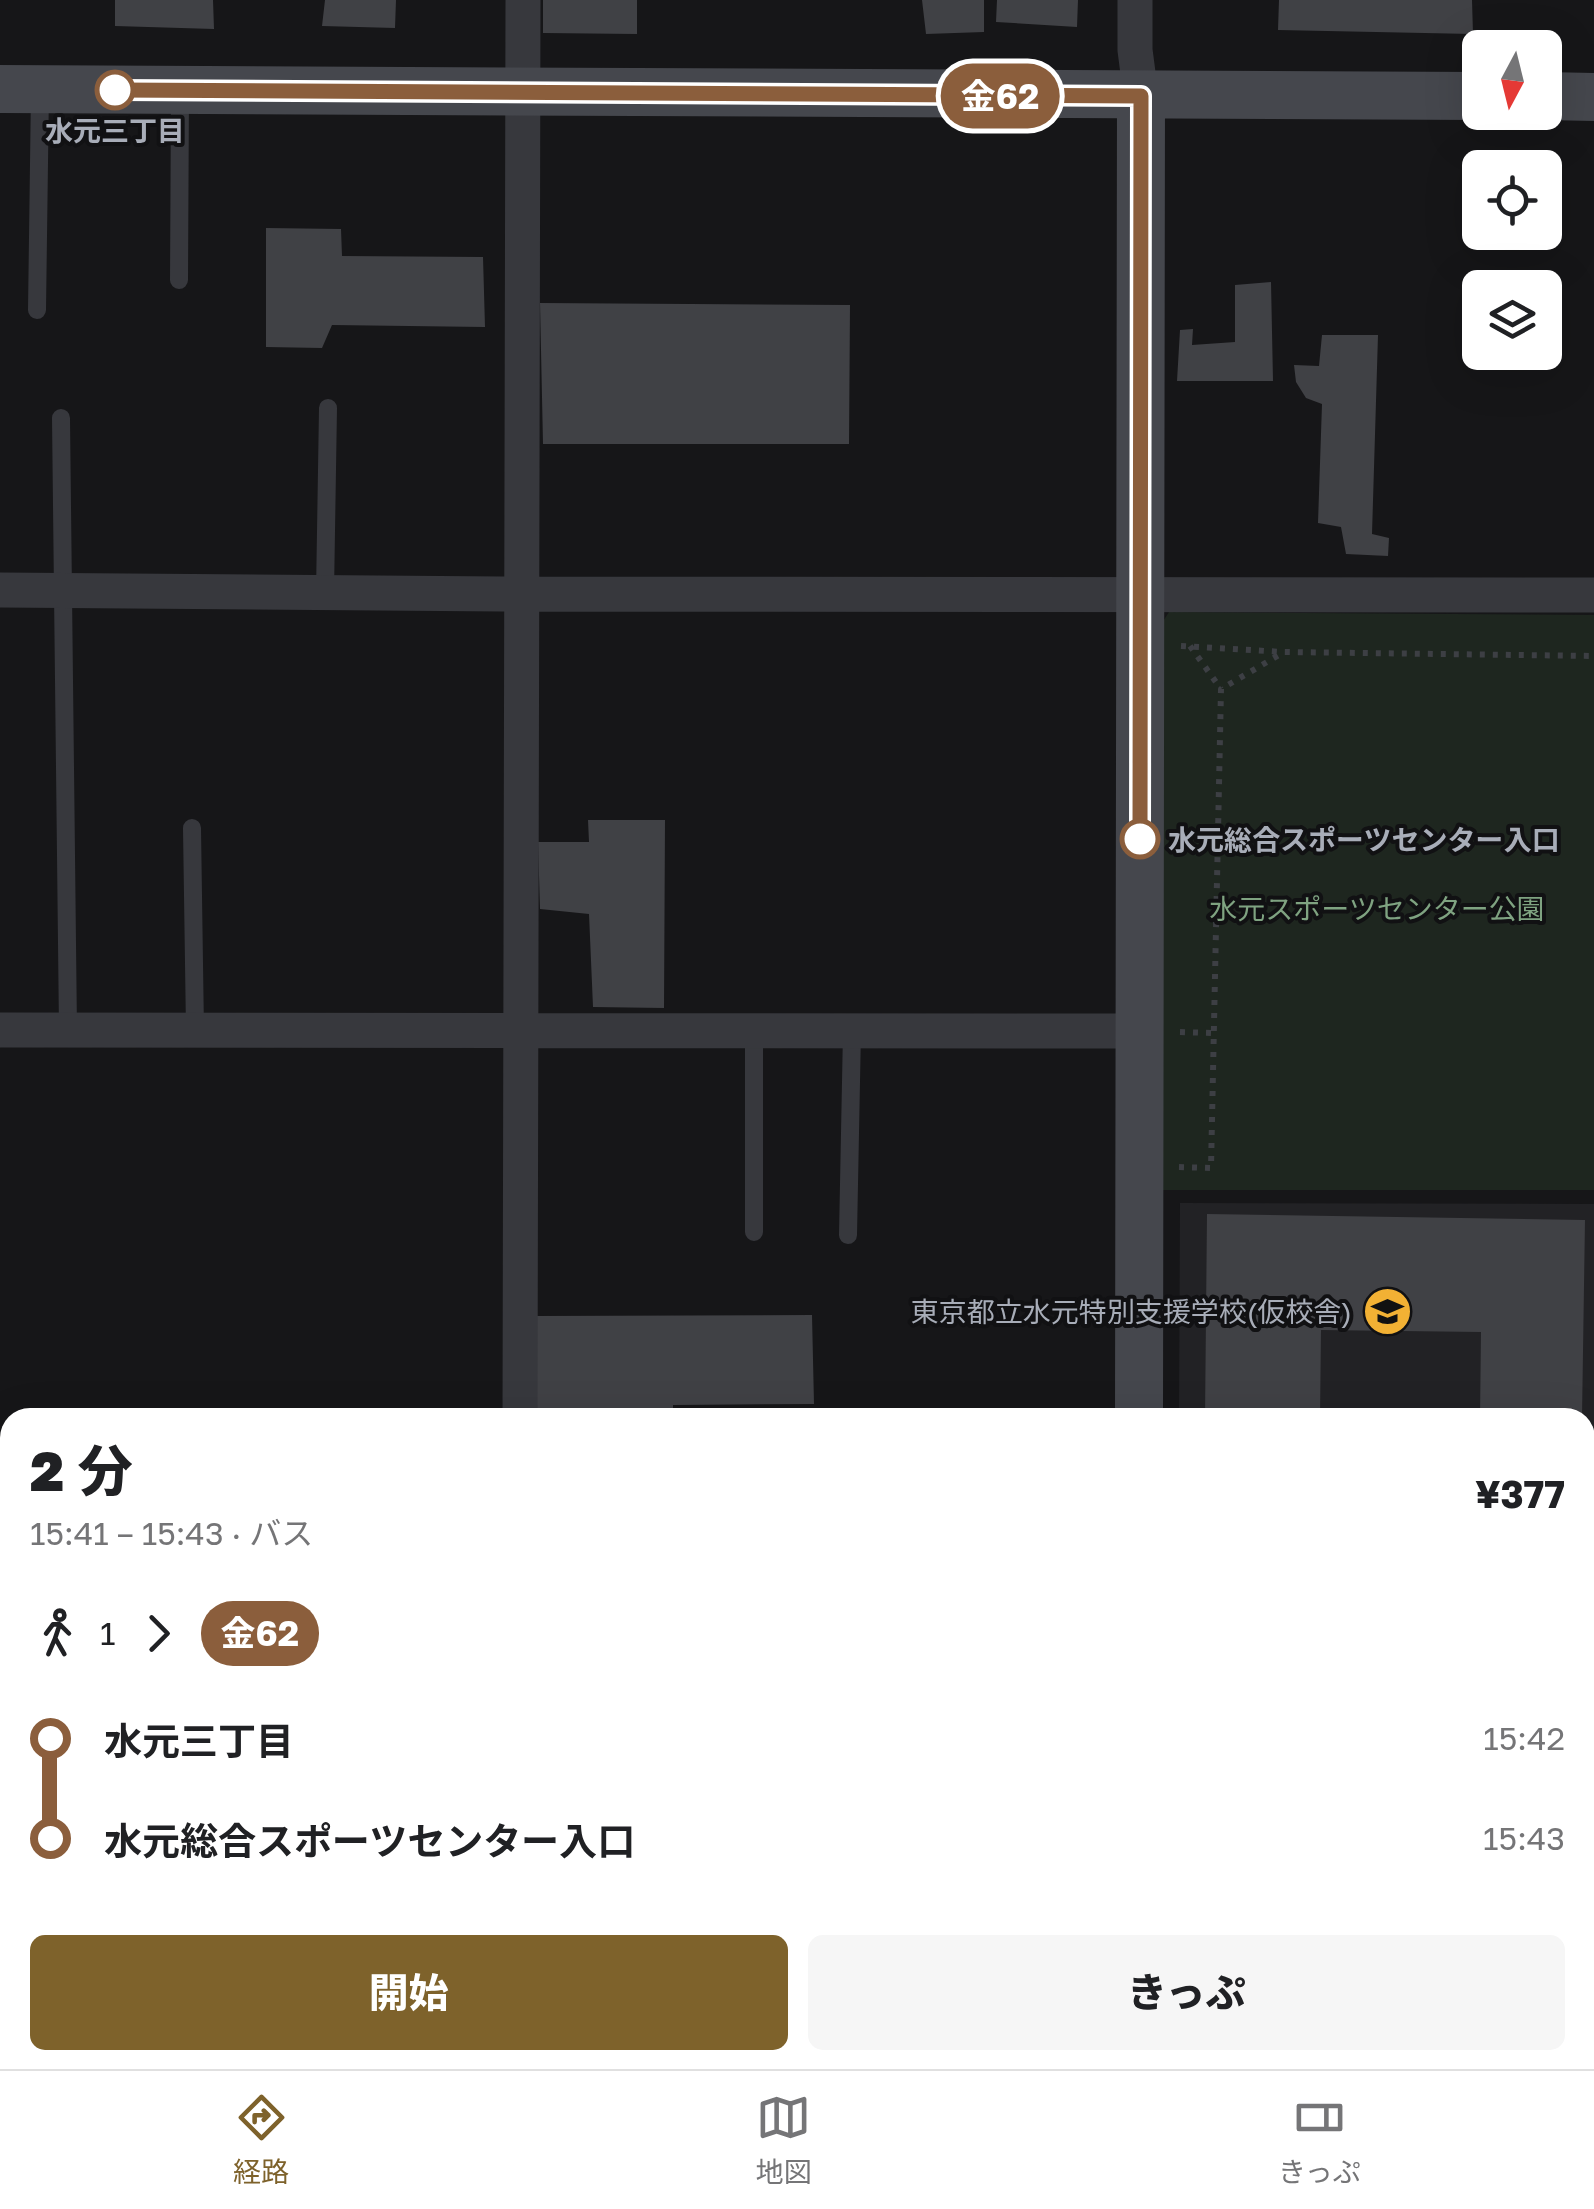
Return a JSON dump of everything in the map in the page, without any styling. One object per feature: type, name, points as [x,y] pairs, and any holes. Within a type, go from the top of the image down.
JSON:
[{"type":"street","points":[[520,1408],[524,0]]},
{"type":"street","points":[[1136,0],[1135,50],[1141,96],[1139,1408]]},
{"type":"street","points":[[20,90],[1462,96]]},
{"type":"street","points":[[1562,96],[1594,96]]},
{"type":"street","points":[[0,590],[1594,595]]},
{"type":"street","points":[[0,1030],[1139,1031]]},
{"type":"lane","points":[[20,90],[36,310]]},
{"type":"lane","points":[[179,280],[180,91]]},
{"type":"lane","points":[[325,593],[328,408]]},
{"type":"lane","points":[[61,418],[68,1030]]},
{"type":"lane","points":[[192,828],[195,1030]]},
{"type":"lane","points":[[754,1030],[754,1232]]},
{"type":"lane","points":[[848,1235],[852,1031]]},
{"type":"path","points":[[1140,646],[1594,656]]},
{"type":"path","points":[[1139,1168],[1211,1168],[1221,689],[1190,646]]},
{"type":"path","points":[[1221,689],[1284,652]]},
{"type":"shaded area","name":"東京都立水元特別支援学校(仮校舎)","points":[[1180,1203],[1594,1204],[1594,1408],[1179,1408]]},
{"type":"green space","name":"水元スポーツセンター公園","points":[[1169,612],[1594,615],[1594,1190],[1162,1190],[1160,626]]},
{"type":"building","points":[[115,0],[213,0],[214,29],[115,26]]},
{"type":"building","points":[[325,0],[396,0],[395,28],[322,26]]},
{"type":"building","points":[[543,0],[637,0],[637,34],[543,33]]},
{"type":"building","points":[[922,0],[984,0],[984,32],[926,34]]},
{"type":"building","points":[[997,0],[1078,0],[1077,27],[996,22]]},
{"type":"building","points":[[1279,0],[1472,0],[1473,30],[1462,30],[1462,34],[1278,30]]},
{"type":"building","points":[[266,228],[341,229],[342,256],[483,257],[485,327],[332,325],[322,348],[266,347]]},
{"type":"building","points":[[1271,282],[1273,381],[1177,381],[1180,330],[1193,329],[1192,345],[1235,342],[1235,285]]},
{"type":"building","points":[[540,303],[850,305],[849,444],[543,444]]},
{"type":"building","points":[[1322,335],[1378,335],[1372,534],[1389,538],[1388,556],[1346,554],[1341,527],[1318,523],[1322,404],[1306,398],[1296,382],[1294,365],[1319,366]]},
{"type":"building","points":[[588,820],[665,820],[664,1008],[593,1007],[589,914],[540,909],[538,842],[589,842]]},
{"type":"building","name":"東京都立水元特別支援学校(仮校舎)","points":[[1207,1214],[1585,1220],[1582,1408],[1480,1408],[1481,1332],[1321,1330],[1320,1408],[1205,1408]]},
{"type":"building","points":[[812,1315],[814,1404],[537,1408],[536,1316]]},
{"type":"bus line","name":"金62","points":[[115,90],[1141,96],[1140,839]]},
{"type":"place","name":"水元三丁目","points":[[115,90]]},
{"type":"place","name":"水元総合スポーツセンター入口","points":[[1140,839]]},
{"type":"place","name":"東京都立水元特別支援学校(仮校舎)","points":[[1387,1311]]}]
